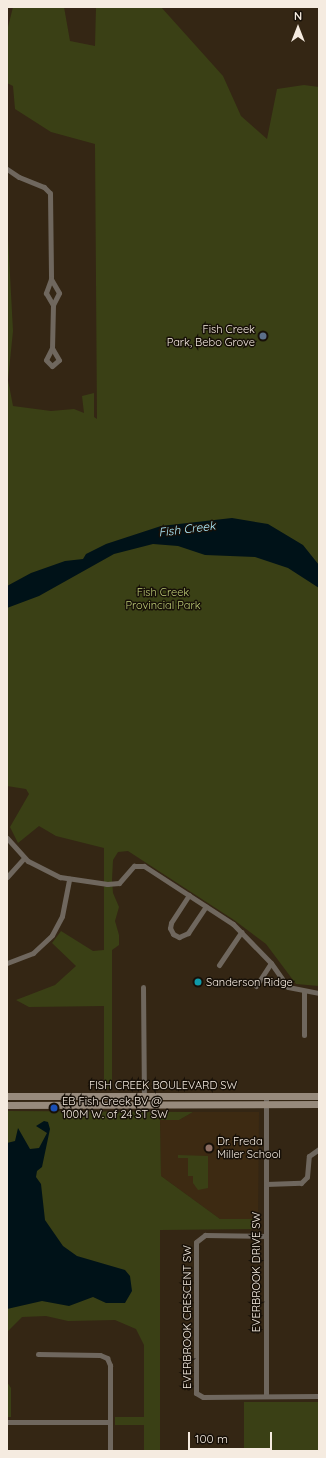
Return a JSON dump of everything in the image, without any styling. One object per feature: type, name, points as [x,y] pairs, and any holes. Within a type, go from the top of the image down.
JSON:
[{"type":"main road","name":"FISH CREEK BOULEVARD SW","points":[[7,1096],[319,1096]]},
{"type":"main road","name":"FISH CREEK BOULEVARD SW","points":[[7,1105],[319,1104]]},
{"type":"street","points":[[7,169],[19,177],[44,187],[50,193],[51,279],[46,294],[53,305]]},
{"type":"street","points":[[51,279],[59,294],[53,305],[52,348]]},
{"type":"street","points":[[7,838],[24,858],[48,873],[69,879],[107,884],[119,883],[132,867],[141,865],[233,924],[271,963],[288,987],[319,993]]},
{"type":"street","points":[[7,877],[24,858]]},
{"type":"street","points":[[7,963],[33,953],[52,935],[62,916],[69,879]]},
{"type":"street","points":[[189,895],[171,923],[170,928],[173,934],[179,937],[188,932],[206,906]]},
{"type":"street","points":[[219,965],[240,932]]},
{"type":"street","points":[[256,986],[271,963]]},
{"type":"street","points":[[143,987],[144,1096]]},
{"type":"street","points":[[304,991],[304,1034]]},
{"type":"street","points":[[31,1096],[31,1105]]},
{"type":"street","name":"EVERBROOK DRIVE SW","points":[[266,1096],[266,1396]]},
{"type":"street","points":[[266,1184],[301,1183],[307,1177],[309,1156],[319,1149]]},
{"type":"street","name":"EVERBROOK CRESCENT SW","points":[[266,1236],[200,1237],[195,1245],[196,1393],[203,1397],[266,1396]]},
{"type":"street","points":[[38,1354],[100,1355],[107,1358],[110,1365],[110,1451]]},
{"type":"street","points":[[266,1396],[319,1396]]},
{"type":"street","points":[[7,1422],[110,1422]]},
{"type":"shaded area","name":"Dr. Freda Miller School","points":[[193,1112],[259,1112],[258,1219],[220,1219],[161,1176],[160,1120],[179,1120]]},
{"type":"green space","name":"Fish Creek Provincial Park","points":[[13,7],[64,7],[70,41],[95,46],[96,7],[161,7],[223,76],[241,116],[267,139],[277,89],[304,85],[319,87],[319,986],[296,984],[266,944],[234,920],[128,851],[118,852],[113,860],[112,880],[113,893],[119,907],[115,921],[119,935],[119,945],[112,950],[112,1089],[104,1089],[104,1006],[29,1007],[16,1000],[55,985],[76,966],[52,943],[61,931],[93,951],[104,950],[104,848],[56,836],[39,826],[18,843],[10,827],[29,794],[26,789],[7,786],[7,219],[13,331],[8,380],[13,406],[51,411],[74,409],[84,413],[82,396],[94,393],[94,417],[97,419],[95,144],[51,132],[15,109],[13,86],[7,83],[7,31]]},
{"type":"green space","points":[[7,1111],[193,1112],[179,1120],[160,1120],[161,1176],[220,1219],[258,1219],[258,1227],[255,1229],[160,1230],[160,1451],[144,1451],[144,1425],[115,1425],[115,1417],[144,1417],[144,1345],[136,1329],[115,1320],[68,1321],[46,1316],[22,1317],[7,1332]]},
{"type":"green space","points":[[178,1155],[208,1156],[208,1188],[198,1190],[193,1183],[193,1176],[188,1176],[188,1158],[178,1158]]},
{"type":"green space","points":[[7,1382],[11,1388],[11,1417],[7,1417]]},
{"type":"green space","points":[[244,1402],[319,1402],[319,1451],[244,1451]]},
{"type":"water","name":"Fish Creek","points":[[232,518],[268,524],[303,545],[319,565],[319,588],[288,568],[255,557],[205,555],[178,546],[153,544],[114,554],[39,596],[7,608],[7,586],[31,573],[65,561],[83,559],[86,554],[106,544],[161,526]]},
{"type":"water","points":[[44,1121],[48,1122],[50,1129],[42,1167],[37,1171],[36,1177],[41,1184],[45,1220],[63,1246],[77,1256],[125,1270],[130,1276],[132,1291],[125,1303],[106,1303],[93,1297],[69,1306],[42,1301],[7,1309],[7,1143],[15,1141],[18,1128],[30,1149],[39,1148],[47,1133],[36,1126]]},
{"type":"place","name":"Fish Creek Park, Bebo Grove","points":[[263,336]]},
{"type":"place","name":"Sanderson Ridge","points":[[198,982]]},
{"type":"place","name":"EB Fish Creek BV @ 100M W. of 24 ST SW","points":[[54,1108]]},
{"type":"place","name":"Dr. Freda Miller School","points":[[209,1148]]}]
